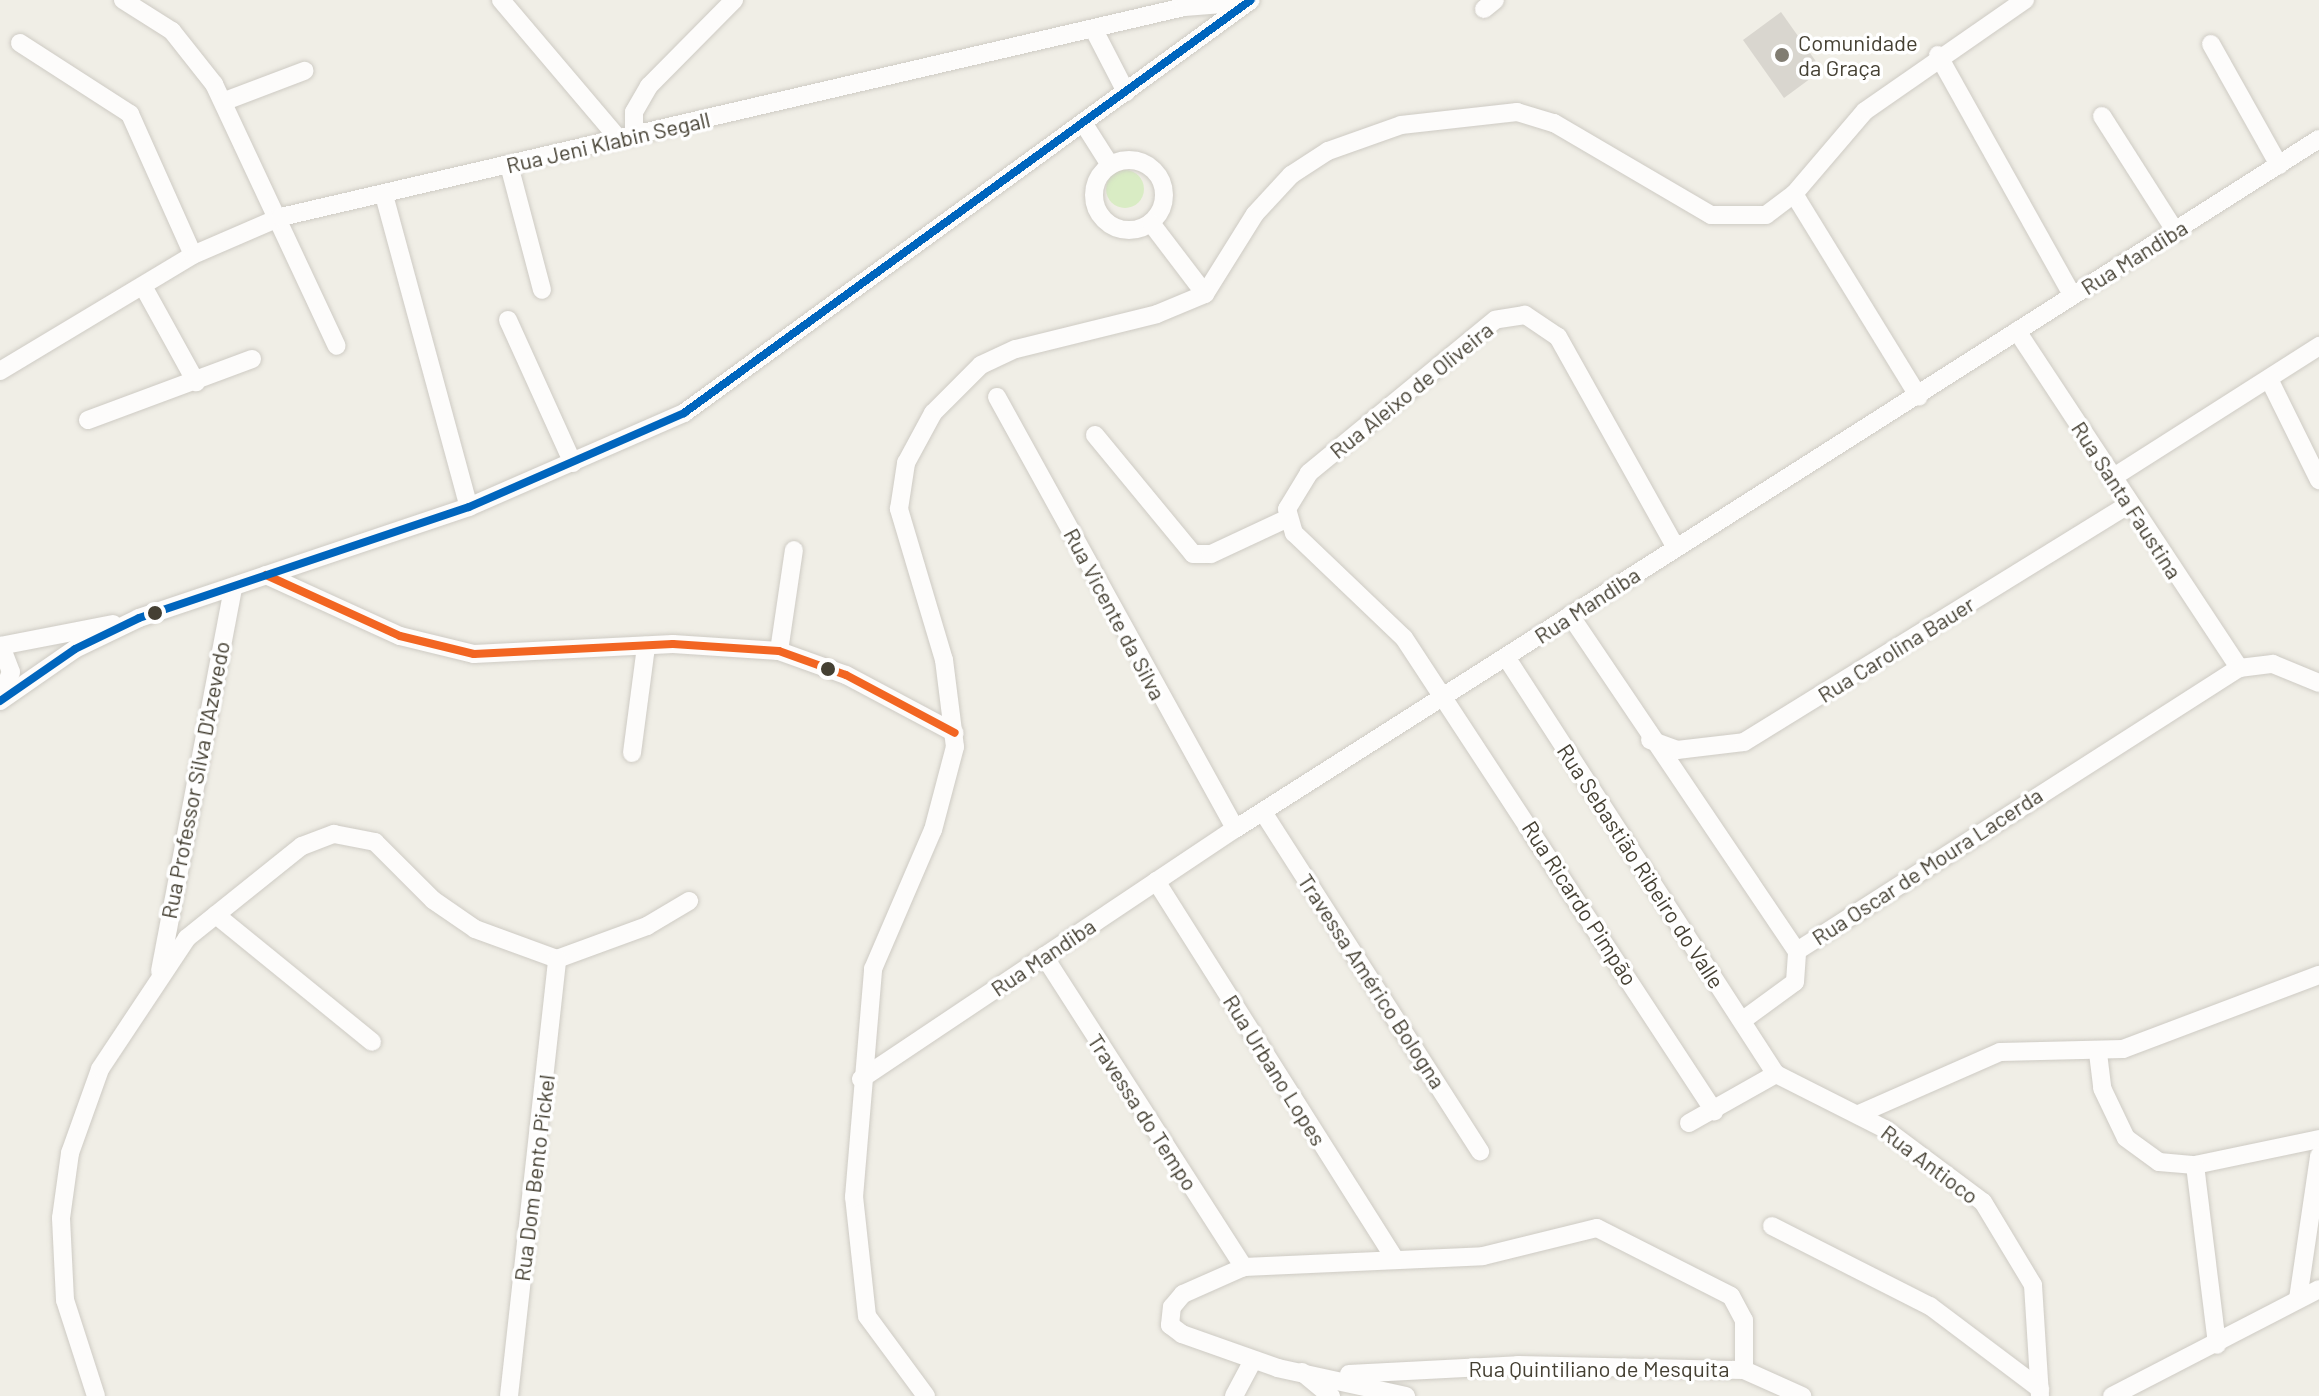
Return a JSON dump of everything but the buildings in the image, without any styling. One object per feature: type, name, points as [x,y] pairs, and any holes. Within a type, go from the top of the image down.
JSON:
[{"type":"street","points":[[123,0],[172,31],[225,101],[281,217],[337,346]]},
{"type":"street","points":[[501,0],[625,135],[649,86],[734,0]]},
{"type":"street","points":[[926,1396],[879,1339],[860,1292],[854,1197],[861,1079],[873,969],[933,830],[955,733],[944,660],[899,509],[913,443],[981,365],[1205,294],[1255,214],[1291,175],[1366,136],[1439,117],[1538,117],[1721,218],[1766,215],[1794,194],[1855,120],[1938,55],[2025,0]]},
{"type":"street","points":[[0,699],[11,672],[0,646],[139,618],[469,507],[684,413],[745,374],[1249,1]]},
{"type":"street","name":"Rua Jeni Klabin Segall","points":[[0,371],[193,255],[281,217],[1184,7],[1249,1]]},
{"type":"street","points":[[1094,30],[1126,92]]},
{"type":"street","points":[[20,43],[130,114],[193,255]]},
{"type":"street","points":[[2211,44],[2279,165]]},
{"type":"street","points":[[1938,55],[2072,295]]},
{"type":"street","points":[[225,101],[304,71]]},
{"type":"street","points":[[2102,116],[2176,232]]},
{"type":"street","points":[[1084,124],[1110,165]]},
{"type":"street","name":"Rua Mandiba","points":[[861,1079],[1235,829],[1919,397],[2072,295],[2319,139]]},
{"type":"street","points":[[1131,159],[1158,174],[1163,205],[1151,223],[1121,229],[1097,211],[1096,180],[1110,165],[1131,159]]},
{"type":"street","points":[[509,165],[542,290]]},
{"type":"street","points":[[1794,194],[1919,397]]},
{"type":"street","points":[[384,195],[469,507]]},
{"type":"street","points":[[1151,223],[1205,294]]},
{"type":"street","points":[[143,286],[196,382]]},
{"type":"street","name":"Rua Aleixo de Oliveira","points":[[1286,519],[1289,500],[1309,473],[1495,320],[1525,315],[1558,337],[1676,548]]},
{"type":"street","points":[[508,320],[573,463]]},
{"type":"street","name":"Rua Santa Faustina","points":[[2017,331],[2239,668]]},
{"type":"street","points":[[2112,478],[2319,346]]},
{"type":"street","points":[[88,420],[252,359]]},
{"type":"street","points":[[2269,379],[2319,480]]},
{"type":"street","name":"Rua Vicente da Silva","points":[[997,397],[1235,829]]},
{"type":"street","points":[[1095,435],[1193,554],[1211,554],[1286,519],[1313,554],[1394,626],[1444,696]]},
{"type":"street","name":"Rua Carolina Bauer","points":[[1650,740],[1677,750],[1744,742],[2129,504]]},
{"type":"street","points":[[779,651],[794,550]]},
{"type":"street","points":[[266,575],[445,648],[509,656],[646,646],[779,651],[846,675],[955,733]]},
{"type":"street","name":"Rua Professor Silva D'Azevedo","points":[[160,973],[233,587]]},
{"type":"street","name":"Rua Oscar de Moura Lacerda","points":[[1570,615],[1650,740],[1797,951],[2239,668]]},
{"type":"street","points":[[0,699],[75,649],[139,618]]},
{"type":"street","points":[[632,753],[646,646]]},
{"type":"street","name":"Rua Sebastião Ribeiro do Valle","points":[[1506,657],[1776,1074]]},
{"type":"street","points":[[2239,668],[2273,664],[2319,683]]},
{"type":"street","name":"Rua Ricardo Pimpão","points":[[1444,696],[1714,1111]]},
{"type":"street","name":"Travessa Américo Bologna","points":[[1263,812],[1480,1151]]},
{"type":"street","points":[[96,1396],[65,1300],[64,1183],[100,1069],[160,973],[216,915],[302,846],[356,834],[375,842],[452,916],[557,959],[647,926],[689,901]]},
{"type":"street","name":"Rua Urbano Lopes","points":[[1156,881],[1394,1258]]},
{"type":"street","points":[[216,915],[372,1042]]},
{"type":"street","points":[[1743,1020],[1795,982],[1797,951]]},
{"type":"street","name":"Travessa do Tempo","points":[[1044,956],[1244,1267]]},
{"type":"street","name":"Rua Dom Bento Pickel","points":[[509,1396],[557,959]]},
{"type":"street","points":[[1859,1114],[2000,1052],[2098,1053],[2155,1041],[2319,975]]},
{"type":"street","points":[[2098,1053],[2102,1088],[2126,1138],[2159,1162],[2195,1165],[2319,1139]]},
{"type":"street","points":[[1689,1123],[1776,1074]]},
{"type":"street","name":"Rua Antioco","points":[[1776,1074],[1859,1114],[1956,1178],[2012,1243],[2040,1317],[2040,1392]]},
{"type":"street","points":[[2298,1299],[2319,1156]]},
{"type":"street","points":[[2195,1165],[2217,1345]]},
{"type":"street","points":[[1772,1226],[1930,1306],[2040,1392]]},
{"type":"street","name":"Rua Quintiliano de Mesquita","points":[[1253,1361],[1175,1331],[1170,1315],[1176,1300],[1244,1267],[1483,1256],[1576,1229],[1611,1232],[1731,1296],[1744,1320],[1744,1370],[1518,1365],[1334,1375]]},
{"type":"street","points":[[2112,1396],[2217,1345],[2319,1289]]},
{"type":"street","points":[[1234,1396],[1253,1361],[1302,1372],[1334,1375],[1406,1396]]},
{"type":"street","points":[[1744,1370],[1802,1396]]},
{"type":"street","points":[[1302,1372],[1331,1396]]},
{"type":"green space","points":[[1125,170],[1138,176],[1144,189],[1138,202],[1125,208],[1112,202],[1106,189],[1112,176]]},
{"type":"transit line","points":[[0,701],[75,649],[139,618],[469,507],[684,413],[1251,0]]},
{"type":"transit line","points":[[266,575],[400,636],[474,654],[673,644],[779,651],[846,675],[955,733]]},
{"type":"place","name":"Comunidade da Graça","points":[[1782,55]]}]
